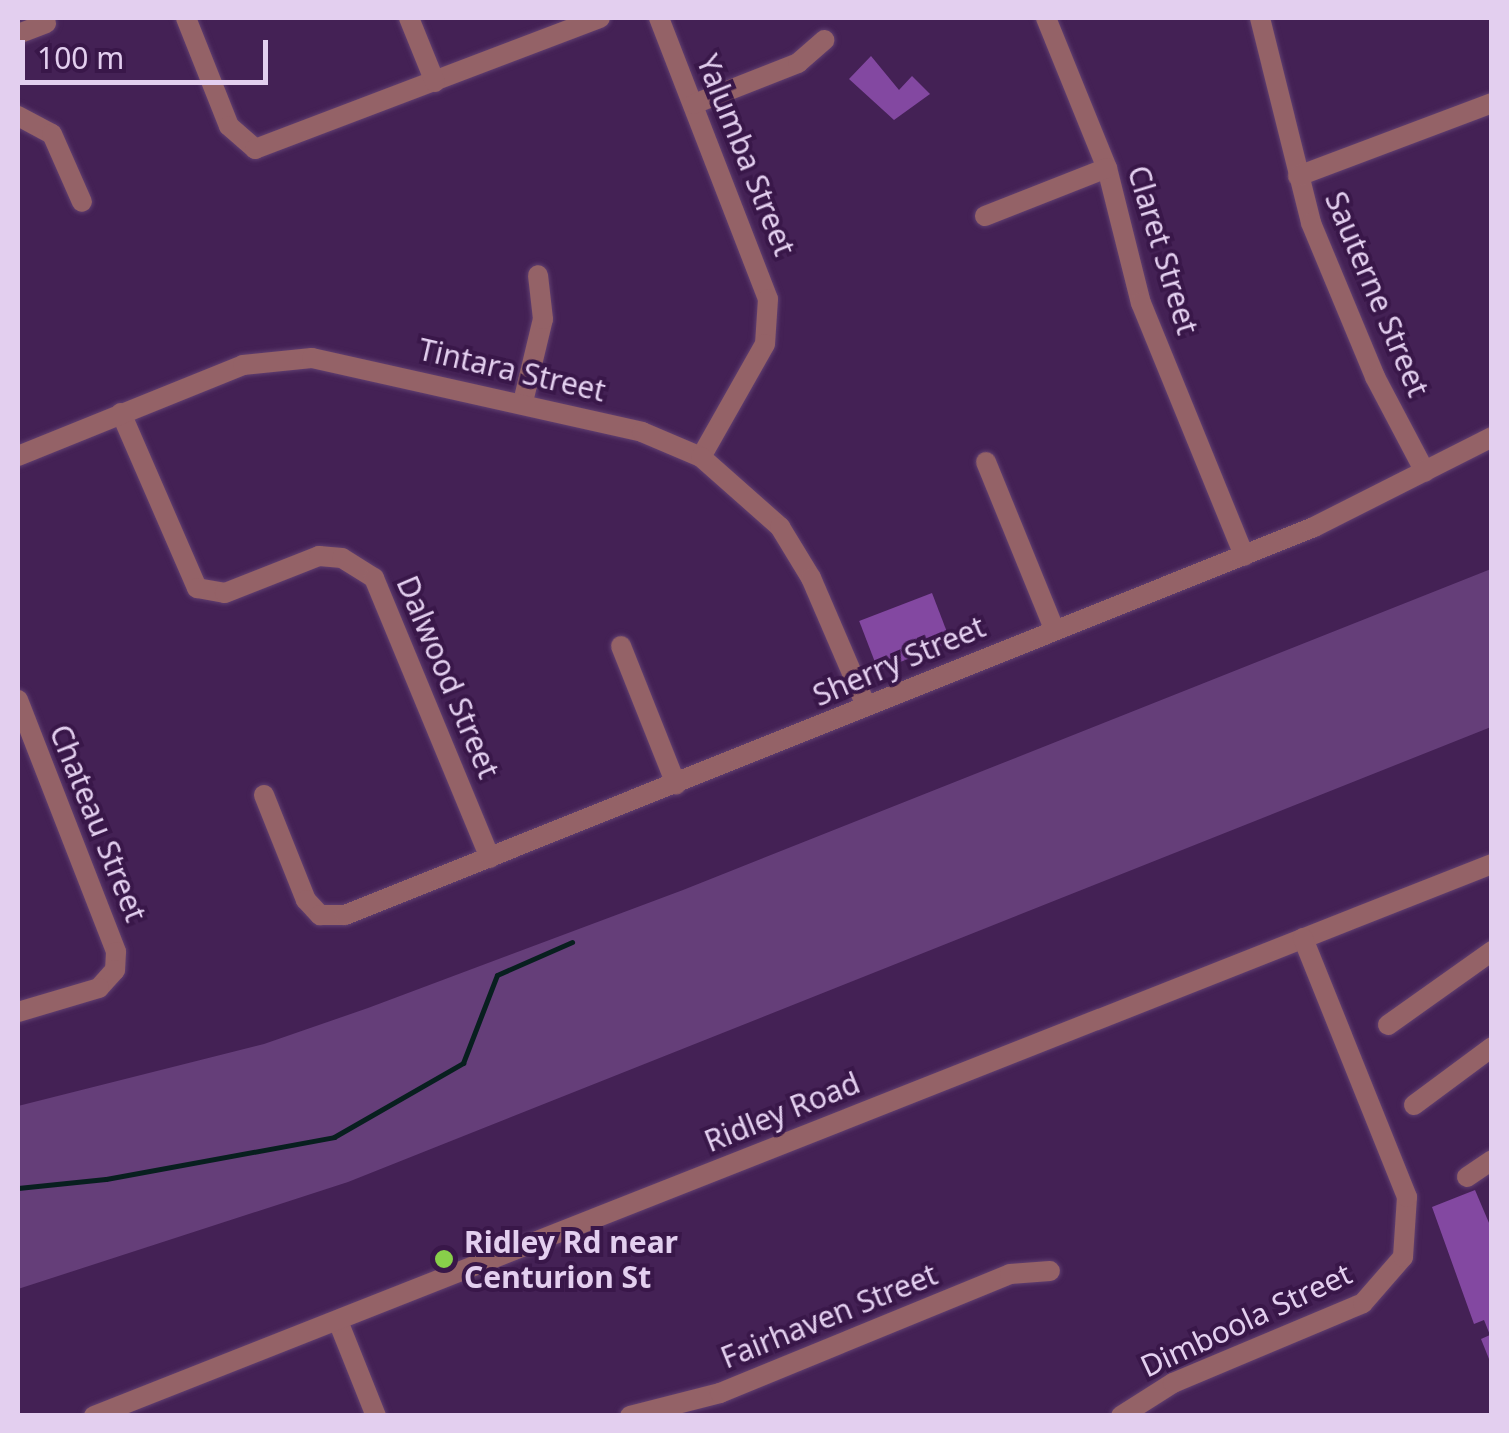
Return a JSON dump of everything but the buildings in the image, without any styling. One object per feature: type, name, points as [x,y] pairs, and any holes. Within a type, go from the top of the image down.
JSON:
[{"type":"street","points":[[186,18],[244,155],[600,18]]},
{"type":"street","points":[[409,18],[435,82]]},
{"type":"street","name":"Yalumba Street","points":[[659,18],[777,318],[701,457]]},
{"type":"street","name":"Claret Street","points":[[1046,18],[1107,168],[1142,302],[1244,556]]},
{"type":"street","name":"Sauterne Street","points":[[1260,18],[1298,176],[1359,342],[1426,472]]},
{"type":"street","points":[[18,34],[46,23]]},
{"type":"street","points":[[694,104],[798,63],[824,40]]},
{"type":"street","points":[[1298,176],[1492,103]]},
{"type":"street","points":[[18,116],[52,134],[82,202]]},
{"type":"street","points":[[986,216],[1107,168]]},
{"type":"street","points":[[523,402],[543,319],[538,275]]},
{"type":"street","name":"Tintara Street","points":[[18,456],[243,365],[312,358],[523,402],[656,436],[701,457],[758,502],[798,553],[866,706]]},
{"type":"street","name":"Dalwood Street","points":[[122,414],[185,573],[201,600],[319,556],[365,569],[390,606],[490,858]]},
{"type":"street","name":"Sherry Street","points":[[264,795],[301,890],[318,922],[490,858],[1244,556],[1426,472],[1492,437]]},
{"type":"street","points":[[986,462],[1054,629]]},
{"type":"street","points":[[621,646],[676,784]]},
{"type":"street","name":"Chateau Street","points":[[18,700],[123,973],[81,996],[18,1012]]},
{"type":"street","name":"Ridley Road","points":[[100,1415],[1492,864]]},
{"type":"street","name":"Dimboola Street","points":[[1120,1416],[1173,1383],[1363,1303],[1403,1256],[1407,1196],[1302,938]]},
{"type":"street","points":[[1388,1025],[1492,950]]},
{"type":"street","points":[[1414,1105],[1492,1048]]},
{"type":"street","points":[[1467,1177],[1492,1160]]},
{"type":"street","name":"Fairhaven Street","points":[[630,1416],[720,1393],[1010,1274],[1050,1271]]},
{"type":"street","points":[[338,1320],[376,1416]]},
{"type":"shaded area","points":[[1491,569],[1491,727],[348,1182],[18,1289],[18,1106],[264,1044],[368,1008],[683,890]]},
{"type":"waterway","points":[[18,1188],[106,1179],[334,1137],[463,1063],[497,975],[572,942]]},
{"type":"place","name":"Ridley Rd near Centurion St","points":[[444,1259]]}]
